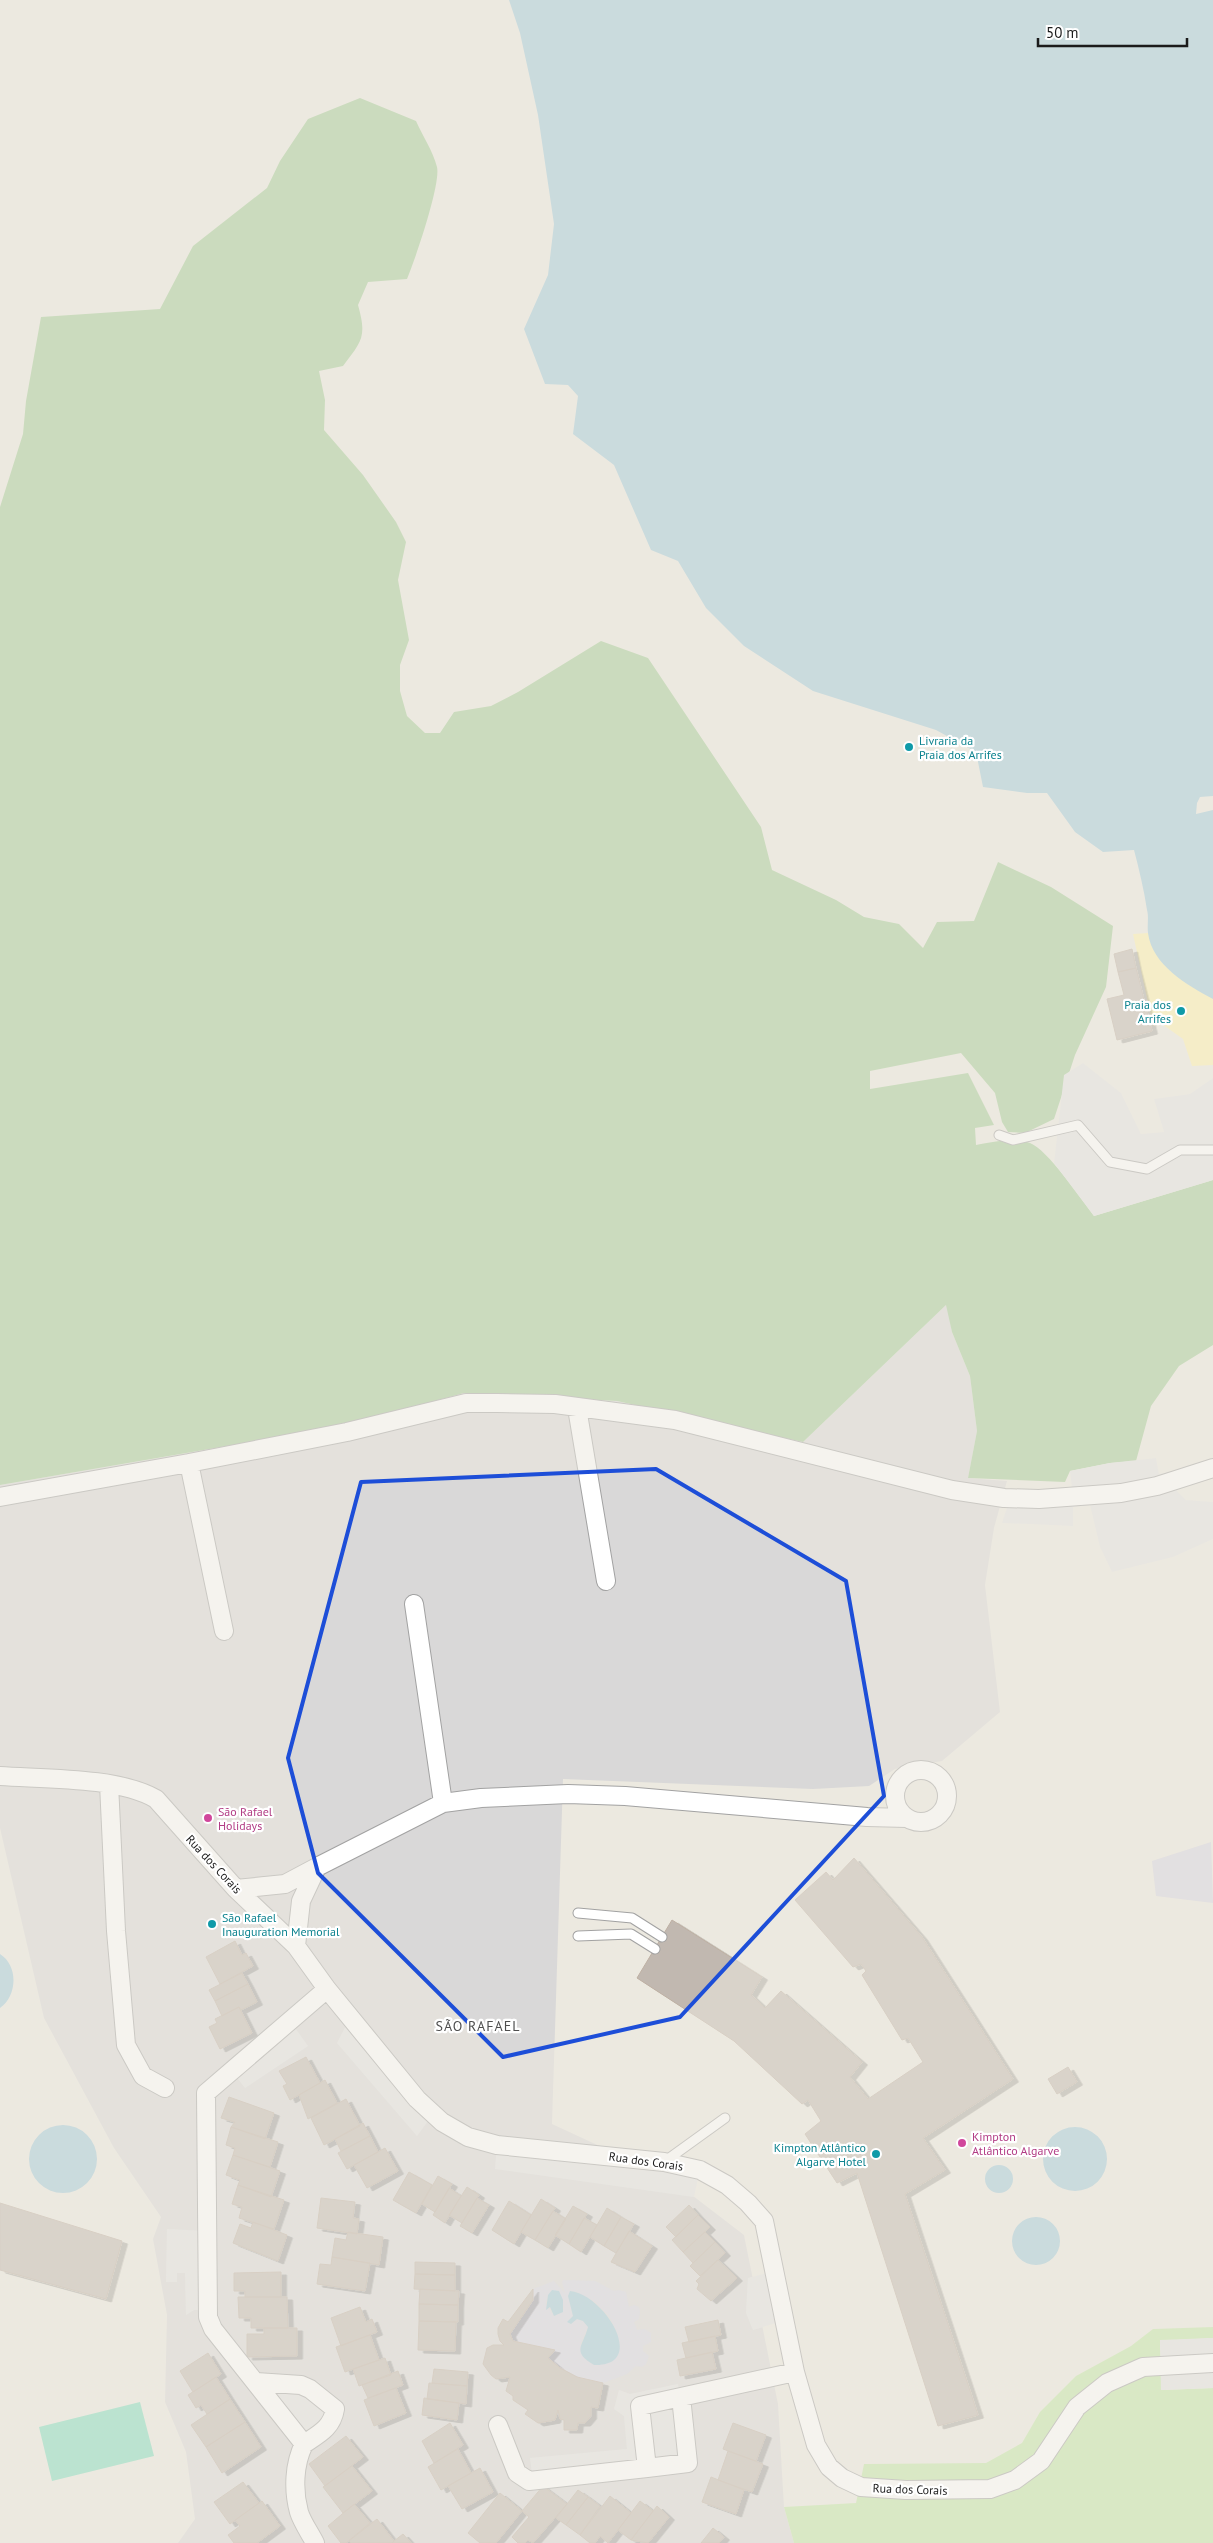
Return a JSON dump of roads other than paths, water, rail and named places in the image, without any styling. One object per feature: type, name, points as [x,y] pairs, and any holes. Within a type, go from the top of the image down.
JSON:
[{"type":"street","points":[[0,1496],[189,1463],[347,1432],[466,1403],[555,1404],[577,1408],[619,1411],[675,1420],[952,1490],[1004,1498],[1039,1500],[1121,1492],[1157,1486],[1213,1468]]},
{"type":"street","points":[[577,1408],[606,1581]]},
{"type":"street","points":[[189,1463],[224,1631]]},
{"type":"street","points":[[414,1604],[443,1802]]},
{"type":"street","name":"Rua dos Corais","points":[[0,1776],[109,1784],[142,1790],[156,1799],[236,1889],[296,1946],[326,1989],[417,2099],[442,2122],[468,2137],[497,2145],[664,2162],[700,2170],[727,2185],[764,2221],[796,2372],[816,2445],[829,2467],[842,2478],[861,2487],[906,2490],[990,2488],[1007,2483],[1015,2480],[1041,2462],[1077,2406],[1107,2383],[1143,2367],[1213,2362]]},
{"type":"street","points":[[109,1784],[116,1930],[126,2045],[143,2076],[165,2088]]},
{"type":"street","points":[[236,1889],[285,1884],[443,1802],[481,1798],[568,1794],[645,1798],[867,1817],[907,1818]]},
{"type":"street","points":[[296,1946],[302,1902],[317,1867]]},
{"type":"street","points":[[304,2444],[213,2329],[208,2317],[206,2094],[326,1989]]},
{"type":"street","points":[[647,2468],[640,2406],[796,2372]]},
{"type":"street","points":[[256,2382],[301,2385],[310,2389],[335,2408],[333,2418],[327,2429],[304,2444],[297,2458],[296,2483],[299,2513],[315,2543]]},
{"type":"street","points":[[498,2425],[517,2473],[530,2481],[688,2463],[681,2397]]},
{"type":"lane","points":[[999,1136],[1013,1140],[1078,1125],[1110,1162],[1147,1168],[1180,1150],[1213,1150]]},
{"type":"lane","points":[[578,1913],[632,1918],[662,1937]]},
{"type":"lane","points":[[578,1936],[631,1934],[655,1949]]},
{"type":"lane","points":[[664,2162],[725,2118]]},
{"type":"water","points":[[509,0],[1213,0],[1213,796],[1200,797],[1197,803],[1196,814],[1213,810],[1213,999],[1172,973],[1156,955],[1148,933],[1148,913],[1134,850],[1103,852],[1075,832],[1047,793],[1027,793],[983,787],[976,752],[936,730],[813,691],[744,646],[706,608],[678,561],[651,550],[614,465],[573,434],[578,396],[568,385],[545,384],[524,329],[548,275],[554,224],[538,115],[520,33]]},
{"type":"water","points":[[0,1954],[10,1966],[13,1973],[13,1981],[10,1996],[0,2008]]},
{"type":"water","points":[[63,2125],[76,2128],[87,2135],[94,2146],[97,2159],[94,2172],[87,2183],[76,2190],[63,2193],[50,2190],[39,2183],[32,2172],[29,2159],[32,2146],[39,2135],[50,2128]]},
{"type":"water","points":[[1075,2127],[1087,2130],[1098,2136],[1104,2147],[1107,2159],[1104,2171],[1098,2182],[1087,2188],[1075,2191],[1063,2188],[1052,2182],[1046,2171],[1043,2159],[1046,2147],[1052,2136],[1063,2130]]},
{"type":"water","points":[[999,2165],[1009,2169],[1013,2179],[1009,2189],[999,2193],[989,2189],[985,2179],[989,2169]]},
{"type":"water","points":[[1036,2217],[1045,2219],[1053,2224],[1058,2232],[1060,2241],[1058,2250],[1053,2258],[1045,2263],[1036,2265],[1027,2263],[1019,2258],[1014,2250],[1012,2241],[1014,2232],[1019,2224],[1027,2219]]},
{"type":"water","points":[[552,2290],[559,2291],[563,2300],[563,2312],[554,2316],[550,2307],[546,2310],[548,2295]]},
{"type":"water","points":[[570,2291],[584,2295],[597,2305],[616,2330],[620,2344],[618,2355],[610,2363],[594,2365],[583,2356],[580,2348],[588,2327],[583,2321],[577,2319],[571,2324],[567,2322],[573,2316],[568,2296]]},
{"type":"place","name":"Livraria da Praia dos Arrifes","points":[[909,747]]},
{"type":"place","name":"Praia dos Arrifes","points":[[1181,1011]]},
{"type":"place","name":"São Rafael Holidays","points":[[208,1818]]},
{"type":"place","name":"São Rafael Inauguration Memorial","points":[[212,1924]]},
{"type":"place","name":"Kimpton Atlântico Algarve","points":[[962,2143]]},
{"type":"place","name":"Kimpton Atlântico Algarve Hotel","points":[[876,2154]]},
{"type":"district","name":"SÃO RAFAEL","points":[[478,2026]]}]
